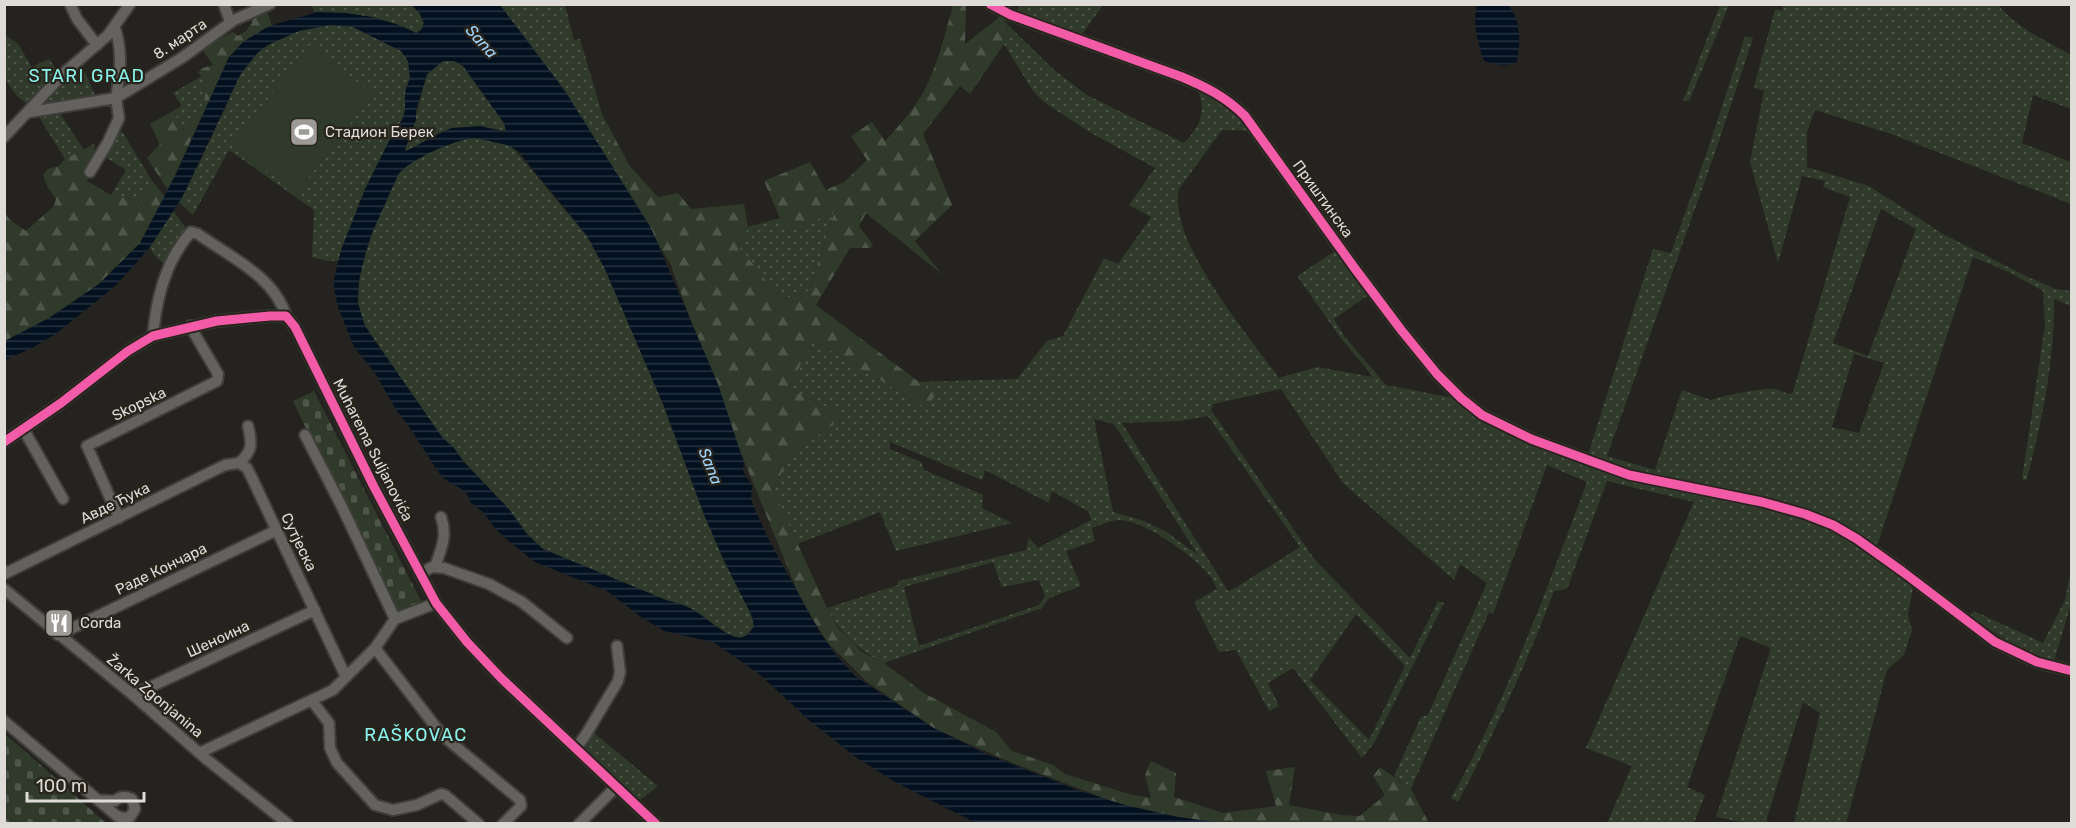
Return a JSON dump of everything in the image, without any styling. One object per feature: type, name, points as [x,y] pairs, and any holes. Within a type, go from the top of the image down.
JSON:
[{"type":"street","points":[[70,4],[77,19],[97,45]]},
{"type":"street","points":[[224,4],[230,22]]},
{"type":"street","name":"8. марта","points":[[116,98],[173,63],[230,22],[270,4]]},
{"type":"street","name":"Приштинска","points":[[990,4],[1011,15],[1204,86],[1234,105],[1245,116],[1402,331],[1437,374],[1482,415],[1506,429],[1595,463],[1658,482],[1762,502],[1805,514],[1833,525],[1904,572],[1995,642],[2037,662],[2072,671]]},
{"type":"street","points":[[1011,15],[1018,4]]},
{"type":"street","points":[[5,135],[30,112],[64,74],[115,28],[128,6]]},
{"type":"street","points":[[90,172],[119,118],[116,98],[120,75],[120,49],[115,28]]},
{"type":"street","points":[[30,112],[116,98]]},
{"type":"street","name":"Muharema Suljanovića","points":[[153,336],[158,297],[177,254],[191,232],[198,234],[260,277],[274,291],[286,316],[295,327],[436,603],[467,642],[501,678],[656,824]]},
{"type":"street","points":[[4,442],[24,430],[128,351],[153,336],[190,326],[238,319],[286,316]]},
{"type":"street","name":"Skopska","points":[[119,518],[87,446],[217,381],[218,374],[190,326]]},
{"type":"street","points":[[239,463],[251,450],[252,443],[248,426]]},
{"type":"street","points":[[24,430],[63,499]]},
{"type":"street","points":[[305,435],[395,619]]},
{"type":"street","name":"Авде Ћука","points":[[4,574],[225,465],[239,463]]},
{"type":"street","name":"Сутјеска","points":[[239,463],[247,468],[346,677]]},
{"type":"street","points":[[435,567],[444,545],[445,533],[441,517]]},
{"type":"street","name":"Раде Кончара","points":[[58,635],[277,530]]},
{"type":"street","points":[[420,574],[435,567],[453,570],[507,592],[567,638]]},
{"type":"street","name":"Žarka Zgonjanina","points":[[4,589],[133,695],[199,753],[288,824]]},
{"type":"street","points":[[199,753],[333,690],[375,648],[395,619],[436,603]]},
{"type":"street","name":"Шеноина","points":[[133,695],[315,610]]},
{"type":"street","points":[[576,747],[618,681],[620,672],[617,646]]},
{"type":"street","points":[[375,648],[442,735],[520,800],[521,806],[502,824]]},
{"type":"street","points":[[312,701],[329,723],[332,755],[375,805],[393,810],[417,805],[441,794],[451,799],[479,824]]},
{"type":"street","points":[[4,721],[98,800]]},
{"type":"street","points":[[579,824],[617,786]]},
{"type":"green space","points":[[1020,4],[1099,4],[1102,6],[1081,36],[1022,14],[1018,8]]},
{"type":"green space","points":[[1782,4],[1998,5],[2014,21],[2071,55],[2071,109],[2033,95],[2022,143],[2071,162],[2071,204],[1891,134],[1815,110],[1807,132],[1807,167],[1869,186],[1943,234],[2030,278],[2056,289],[2071,291],[2071,306],[2054,299],[2052,344],[2046,391],[2026,481],[2022,479],[2045,325],[2043,291],[2011,273],[1973,257],[1877,546],[1858,532],[1837,521],[1793,504],[1657,475],[1588,455],[1653,249],[1671,253],[1745,36],[1753,38],[1717,147],[1607,456],[1655,470],[1682,390],[1711,400],[1763,389],[1775,389],[1789,394],[1793,392],[1850,197],[1823,187],[1825,181],[1802,176],[1778,263],[1750,162],[1764,91],[1754,87],[1775,9],[1783,11]],"holes":[[[1881,209],[1916,229],[1868,356],[1833,343]],[[1854,354],[1884,363],[1859,433],[1832,427]]]},
{"type":"green space","points":[[312,5],[412,5],[420,14],[424,24],[416,33],[366,16],[314,12]]},
{"type":"green space","points":[[498,5],[565,5],[574,40],[580,39],[602,114],[636,208]]},
{"type":"green space","points":[[953,5],[966,5],[965,44],[1001,16],[1008,25],[1004,44],[970,94],[960,86],[923,134],[952,205],[915,241],[943,275],[866,213],[859,226],[873,245],[871,248],[850,248],[816,305],[935,394],[928,409],[813,340],[789,388],[845,416],[790,456],[773,490],[838,628],[862,652],[884,663],[924,693],[996,732],[1012,751],[1053,765],[1065,774],[1129,794],[1151,798],[1145,775],[1151,761],[1176,773],[1174,797],[1223,813],[1276,806],[1266,771],[1295,767],[1289,805],[1341,815],[1360,816],[1385,795],[1373,776],[1380,767],[1411,789],[1429,823],[1208,824],[1166,818],[1114,802],[1013,763],[935,729],[866,681],[827,642],[801,600],[723,409],[670,263],[636,208],[602,114],[629,165],[658,197],[678,193],[691,209],[744,204],[748,227],[740,248],[781,300],[809,291],[834,213],[793,229],[780,218],[764,181],[810,162],[826,190],[844,182],[867,160],[851,136],[872,122],[885,141],[920,97],[936,62]]},
{"type":"green space","points":[[1720,5],[1729,5],[1689,101],[1683,101]]},
{"type":"green space","points":[[266,8],[272,26],[264,29],[229,57],[168,190],[147,158],[160,144],[150,124],[173,111],[185,132],[200,110],[205,96],[203,80],[198,72],[213,65],[201,48],[233,32],[238,36],[252,23],[250,15]]},
{"type":"green space","points":[[331,25],[353,27],[401,51],[408,61],[410,78],[406,87],[405,114],[365,189],[338,261],[312,257],[314,210],[229,150],[193,215],[179,202],[241,73],[249,62],[258,52],[280,38],[305,29]]},
{"type":"green space","points":[[1008,25],[1054,70],[1087,95],[1184,143],[1195,129],[1201,115],[1201,101],[1195,84],[1225,99],[1253,131],[1222,130],[1179,189],[1179,210],[1185,234],[1213,287],[1279,378],[1317,367],[1373,377],[1340,337],[1297,276],[1337,250],[1371,293],[1334,319],[1344,336],[1386,385],[1459,399],[1519,437],[1689,489],[1827,523],[1914,582],[1908,614],[1912,631],[1904,655],[1887,670],[1846,823],[1794,823],[1820,713],[1803,702],[1766,821],[1774,823],[1747,823],[1716,817],[1771,648],[1740,636],[1687,787],[1705,795],[1694,823],[1607,823],[1632,766],[1586,748],[1694,502],[1607,481],[1567,589],[1554,591],[1521,671],[1484,750],[1458,802],[1451,798],[1508,683],[1587,482],[1547,465],[1493,614],[1489,612],[1411,789],[1394,776],[1421,717],[1428,715],[1487,583],[1460,564],[1454,580],[1343,483],[1281,389],[1213,404],[1211,410],[1315,560],[1410,658],[1438,601],[1444,603],[1374,743],[1362,758],[1293,668],[1268,683],[1279,706],[1269,711],[1236,650],[1219,652],[1194,602],[1217,589],[1210,576],[1193,559],[1169,541],[1130,522],[1116,520],[1092,528],[1095,541],[1066,551],[1081,586],[1049,598],[1042,608],[884,663],[851,640],[838,626],[827,608],[898,585],[898,581],[1026,550],[1029,538],[1038,548],[1091,520],[1089,512],[1052,491],[1049,503],[985,470],[982,480],[890,442],[890,449],[921,462],[924,470],[983,495],[982,508],[1012,523],[896,551],[880,512],[797,544],[773,490],[790,456],[844,416],[789,388],[813,340],[928,409],[934,394],[917,382],[1017,379],[1047,341],[1063,336],[1104,258],[1118,264],[1151,217],[1129,205],[1155,168],[1093,134],[1045,103],[1033,91],[1004,44]],"holes":[[[1208,416],[1300,547],[1228,591],[1122,423],[1180,421]],[[1094,419],[1114,424],[1198,555],[1165,531],[1141,520],[1113,512]],[[993,562],[1002,587],[1039,580],[1045,596],[1039,605],[919,646],[904,587]],[[1356,614],[1405,666],[1369,740],[1310,680]]]},
{"type":"green space","points":[[5,35],[18,44],[32,67],[49,59],[59,74],[29,106],[16,95],[5,79]]},
{"type":"green space","points":[[309,45],[373,94],[297,193],[232,146]]},
{"type":"green space","points":[[443,61],[454,61],[463,66],[504,123],[506,131],[491,128],[438,133],[407,151],[405,150],[427,74]]},
{"type":"green space","points":[[81,64],[96,97],[42,106],[42,103]]},
{"type":"green space","points":[[202,76],[205,84],[205,99],[185,132],[173,111],[182,106],[173,93]]},
{"type":"green space","points":[[58,110],[84,150],[65,159],[37,114]]},
{"type":"green space","points":[[116,130],[123,133],[151,179],[142,201],[111,195],[126,170],[102,155]]},
{"type":"green space","points":[[444,137],[498,138],[513,148],[587,236],[605,269],[663,404],[705,517],[751,614],[754,626],[746,635],[739,637],[729,634],[687,607],[543,549],[527,534],[508,508],[464,462],[454,448],[442,438],[365,326],[359,303],[359,281],[374,226],[398,174],[409,158]]},
{"type":"green space","points":[[94,144],[96,157],[87,181],[111,195],[142,201],[151,179],[165,197],[140,243],[99,284],[49,318],[5,341],[4,212],[10,220],[26,231],[54,206],[56,199],[43,175],[48,169],[59,166],[65,159]]},
{"type":"green space","points":[[173,211],[186,228],[166,265],[154,255],[150,247]]},
{"type":"green space","points":[[834,212],[809,291],[781,300],[739,248],[748,227],[780,218],[793,229]]},
{"type":"green space","points":[[314,391],[423,605],[394,613],[293,401]]},
{"type":"green space","points":[[2071,570],[2071,604],[2054,661],[2021,648],[1970,616],[1974,611],[2043,643],[2065,600]]},
{"type":"green space","points":[[593,732],[658,786],[640,800],[583,749],[583,744]]},
{"type":"green space","points":[[4,734],[18,745],[106,823],[5,823]]},
{"type":"water","name":"Sana","points":[[412,5],[500,5],[565,91],[651,228],[718,384],[744,463],[743,471],[752,486],[753,505],[770,542],[818,629],[836,655],[855,676],[932,727],[986,754],[1080,791],[1125,805],[1178,817],[1224,823],[976,823],[895,782],[857,758],[810,721],[759,674],[713,642],[664,631],[607,591],[535,562],[505,538],[483,512],[471,503],[466,492],[443,478],[435,467],[395,408],[375,373],[354,347],[338,307],[334,279],[341,250],[365,189],[395,129],[402,120],[405,110],[405,92],[410,78],[408,61],[401,51],[353,27],[331,25],[299,31],[258,52],[240,75],[183,196],[152,244],[116,285],[56,334],[5,360],[5,341],[49,318],[99,284],[140,243],[178,170],[229,57],[243,42],[276,24],[318,12],[372,17],[416,33],[421,30],[424,23]],"holes":[[[443,61],[454,61],[463,66],[504,123],[506,131],[481,126],[451,128],[406,151],[427,74]],[[475,138],[507,145],[518,151],[587,236],[605,269],[663,404],[705,517],[751,614],[754,626],[744,637],[739,638],[729,634],[687,607],[543,549],[527,534],[508,508],[442,437],[365,326],[358,303],[359,280],[372,233],[398,175],[403,169],[433,151]]]},
{"type":"water","points":[[1477,5],[1508,5],[1513,11],[1519,32],[1517,62],[1504,66],[1484,61],[1475,26]]},
{"type":"cycle path","points":[[990,4],[1011,15],[1182,77],[1231,103],[1245,116],[1402,331],[1437,374],[1482,415],[1531,439],[1629,475],[1762,502],[1805,514],[1833,525],[1903,572],[1995,642],[2037,662],[2072,671]]},
{"type":"cycle path","points":[[4,442],[61,403],[128,351],[153,336],[217,321],[286,316],[295,327],[374,487],[436,603],[467,642],[501,678],[656,824]]},
{"type":"place","name":"Стадион Берек","points":[[304,132]]},
{"type":"place","name":"Corda","points":[[59,623]]},
{"type":"district","name":"STARI GRAD","points":[[87,76]]},
{"type":"district","name":"RAŠKOVAC","points":[[416,735]]}]
